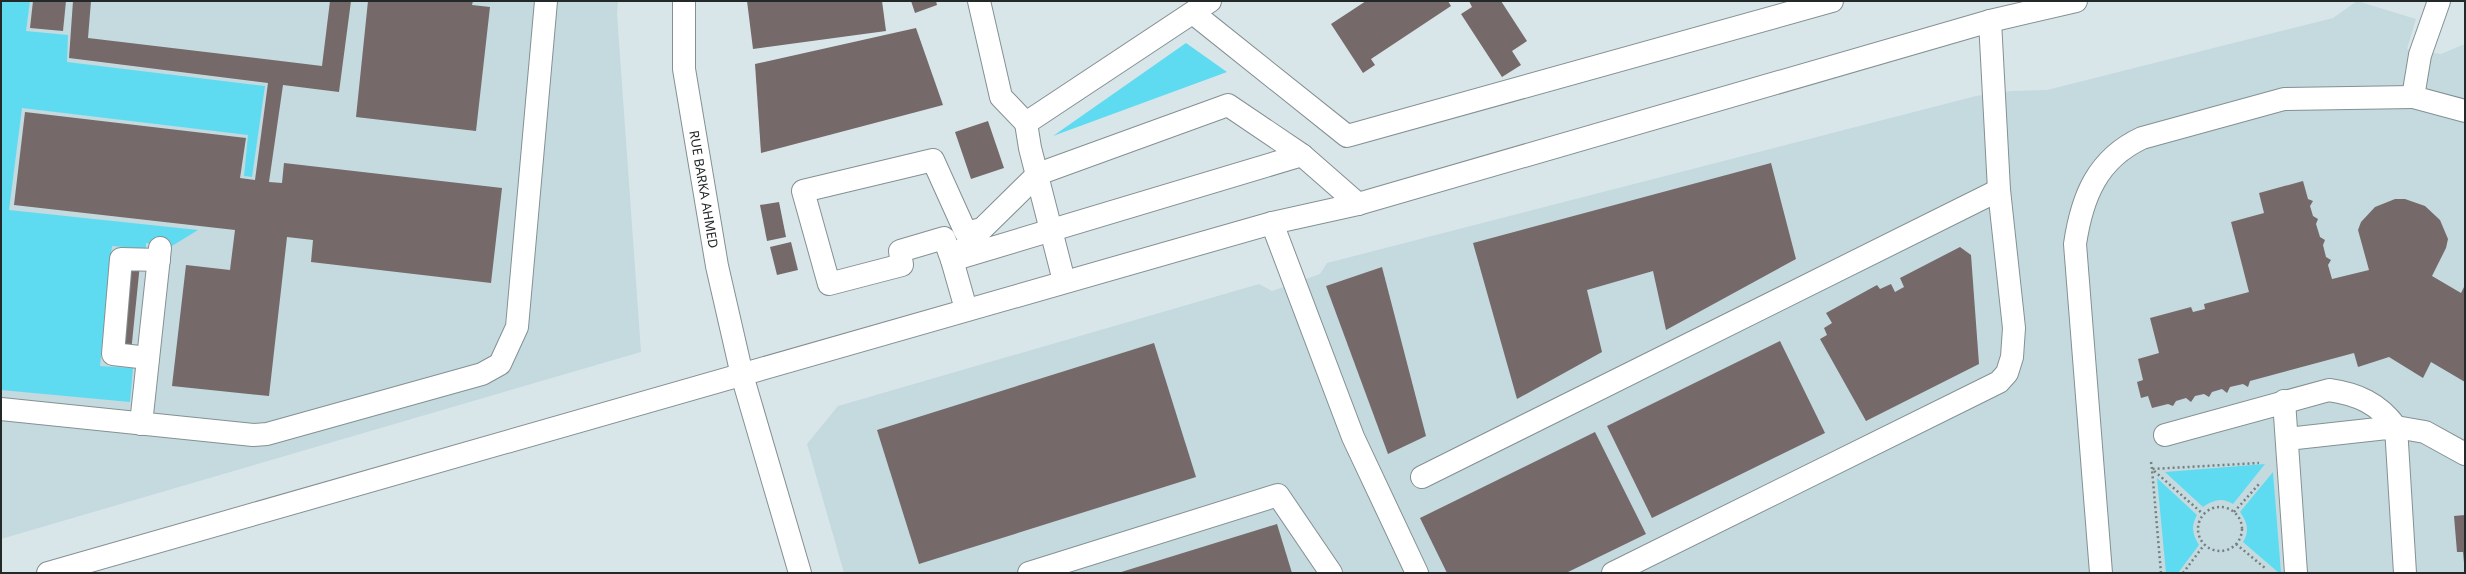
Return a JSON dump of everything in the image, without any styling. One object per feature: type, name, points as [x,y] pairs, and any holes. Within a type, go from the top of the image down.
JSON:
[{"type":"street","points":[[1,409],[253,435],[267,434],[482,374],[500,364],[517,327],[546,1]]},
{"type":"street","name":"RUE BARKA AHMED","points":[[684,1],[684,69],[717,266],[742,375],[800,573]]},
{"type":"street","points":[[979,1],[1001,97],[1026,123],[1030,148],[1038,174],[1064,281]]},
{"type":"street","points":[[1026,123],[1201,7],[1347,136],[1832,1]]},
{"type":"street","points":[[48,573],[742,375],[1064,281],[1272,223],[1358,204],[1990,21],[2076,1]]},
{"type":"street","points":[[2413,98],[2420,55],[2439,1]]},
{"type":"street","points":[[1612,573],[1999,382],[2006,373],[2012,357],[2014,328],[1999,190],[1990,21]]},
{"type":"street","points":[[2101,573],[2075,244],[2079,219],[2096,178],[2108,161],[2124,146],[2142,138],[2284,99],[2413,98],[2465,111]]},
{"type":"street","points":[[952,260],[1038,174],[1228,105],[1302,155],[1358,204]]},
{"type":"street","points":[[952,260],[1051,228],[1302,155]]},
{"type":"street","points":[[966,310],[952,260],[944,238],[900,251],[902,265],[829,284],[803,191],[933,160],[966,233],[982,229]]},
{"type":"street","points":[[1422,477],[1999,190]]},
{"type":"street","points":[[1272,223],[1353,436],[1417,573]]},
{"type":"street","points":[[141,424],[148,358],[159,254],[121,259],[113,354],[148,358]]},
{"type":"street","points":[[2166,435],[2284,401],[2329,390],[2353,393],[2385,412],[2396,427],[2405,573]]},
{"type":"street","points":[[2284,401],[2296,573]]},
{"type":"street","points":[[2287,439],[2396,427],[2425,432],[2465,454]]},
{"type":"street","points":[[1037,572],[1278,495],[1331,573]]},
{"type":"path","points":[[2161,573],[2150,443],[2166,435]]},
{"type":"path","points":[[2152,469],[2262,462]]},
{"type":"path","points":[[2152,469],[2203,514]]},
{"type":"path","points":[[2218,507],[2226,508],[2234,512],[2240,520],[2242,529],[2236,544],[2226,550],[2217,551],[2204,545],[2198,529],[2203,514],[2218,507]]},
{"type":"path","points":[[2236,544],[2271,573]]},
{"type":"path","points":[[2183,573],[2204,545]]},
{"type":"shaded area","points":[[1,1],[618,1],[617,14],[641,352],[1,539]]},
{"type":"shaded area","points":[[1,1],[30,1],[26,31],[68,35],[67,62],[265,86],[252,177],[244,176],[248,135],[22,108],[9,210],[198,230],[172,246],[146,243],[146,249],[112,246],[100,366],[133,368],[130,402],[1,390]]},
{"type":"shaded area","points":[[2357,1],[2416,19],[2407,49],[2441,54],[2465,44],[2465,573],[844,573],[807,444],[838,406],[1259,284],[1272,291],[1320,274],[1327,263],[1976,96],[2011,91],[2047,90],[2333,18]]},
{"type":"shaded area","points":[[1186,43],[1227,72],[1053,136]]},
{"type":"shaded area","points":[[2265,464],[2233,504],[2218,500],[2203,507],[2165,472]]},
{"type":"shaded area","points":[[2273,472],[2281,573],[2279,573],[2243,542],[2247,526],[2240,512]]},
{"type":"shaded area","points":[[2157,478],[2197,515],[2193,530],[2199,545],[2178,573],[2166,573]]},
{"type":"building","points":[[33,1],[66,1],[63,31],[30,28]]},
{"type":"building","points":[[73,1],[91,1],[88,38],[322,66],[330,1],[351,1],[339,92],[283,85],[269,182],[282,183],[284,163],[502,188],[491,283],[311,262],[313,240],[287,237],[269,396],[172,386],[186,265],[230,270],[235,230],[14,205],[25,112],[246,138],[240,178],[255,180],[268,83],[69,58]]},
{"type":"building","points":[[368,1],[473,1],[472,5],[490,7],[476,131],[356,117]]},
{"type":"building","points":[[747,1],[882,1],[886,31],[753,49]]},
{"type":"building","points":[[911,1],[936,1],[937,5],[915,13]]},
{"type":"building","points":[[1366,1],[1448,1],[1451,6],[1371,59],[1375,65],[1363,73],[1331,24]]},
{"type":"building","points":[[1469,1],[1501,1],[1527,41],[1512,51],[1521,65],[1502,77],[1461,14],[1472,7]]},
{"type":"building","points":[[916,28],[943,105],[761,153],[755,64]]},
{"type":"building","points":[[988,121],[1004,168],[971,179],[955,132]]},
{"type":"building","points":[[1771,163],[1796,259],[1666,330],[1653,271],[1587,290],[1602,352],[1517,399],[1473,243]]},
{"type":"building","points":[[2303,181],[2308,199],[2313,201],[2310,206],[2313,216],[2318,219],[2316,224],[2320,237],[2325,240],[2323,245],[2326,257],[2331,260],[2328,265],[2332,279],[2369,270],[2358,230],[2361,222],[2375,207],[2395,199],[2405,199],[2425,206],[2440,220],[2448,239],[2446,248],[2432,276],[2461,293],[2465,285],[2465,382],[2431,362],[2423,378],[2389,357],[2358,367],[2354,353],[2250,381],[2248,387],[2243,384],[2230,387],[2227,393],[2222,389],[2212,392],[2209,397],[2204,394],[2195,396],[2191,402],[2186,398],[2176,401],[2173,406],[2168,404],[2152,408],[2148,396],[2141,398],[2137,382],[2143,380],[2138,359],[2159,353],[2150,318],[2191,307],[2193,312],[2205,309],[2204,304],[2249,292],[2231,222],[2264,213],[2259,193]]},
{"type":"building","points":[[779,202],[786,237],[767,241],[760,205]]},
{"type":"building","points":[[791,242],[798,270],[777,275],[770,247]]},
{"type":"building","points":[[1960,247],[1971,255],[1979,364],[1866,421],[1820,339],[1827,335],[1824,328],[1832,323],[1826,313],[1877,285],[1880,289],[1891,284],[1895,292],[1904,287],[1900,278]]},
{"type":"building","points":[[115,252],[141,254],[130,362],[106,360]]},
{"type":"building","points":[[1382,267],[1426,436],[1388,454],[1326,286]]},
{"type":"building","points":[[1780,341],[1825,433],[1652,518],[1607,426]]},
{"type":"building","points":[[1154,343],[1196,477],[919,564],[877,430]]},
{"type":"building","points":[[1595,432],[1646,534],[1566,573],[1447,573],[1420,518]]},
{"type":"building","points":[[2465,515],[2464,563],[2463,552],[2457,552],[2454,516]]},
{"type":"building","points":[[1277,524],[1292,573],[1118,573]]}]
